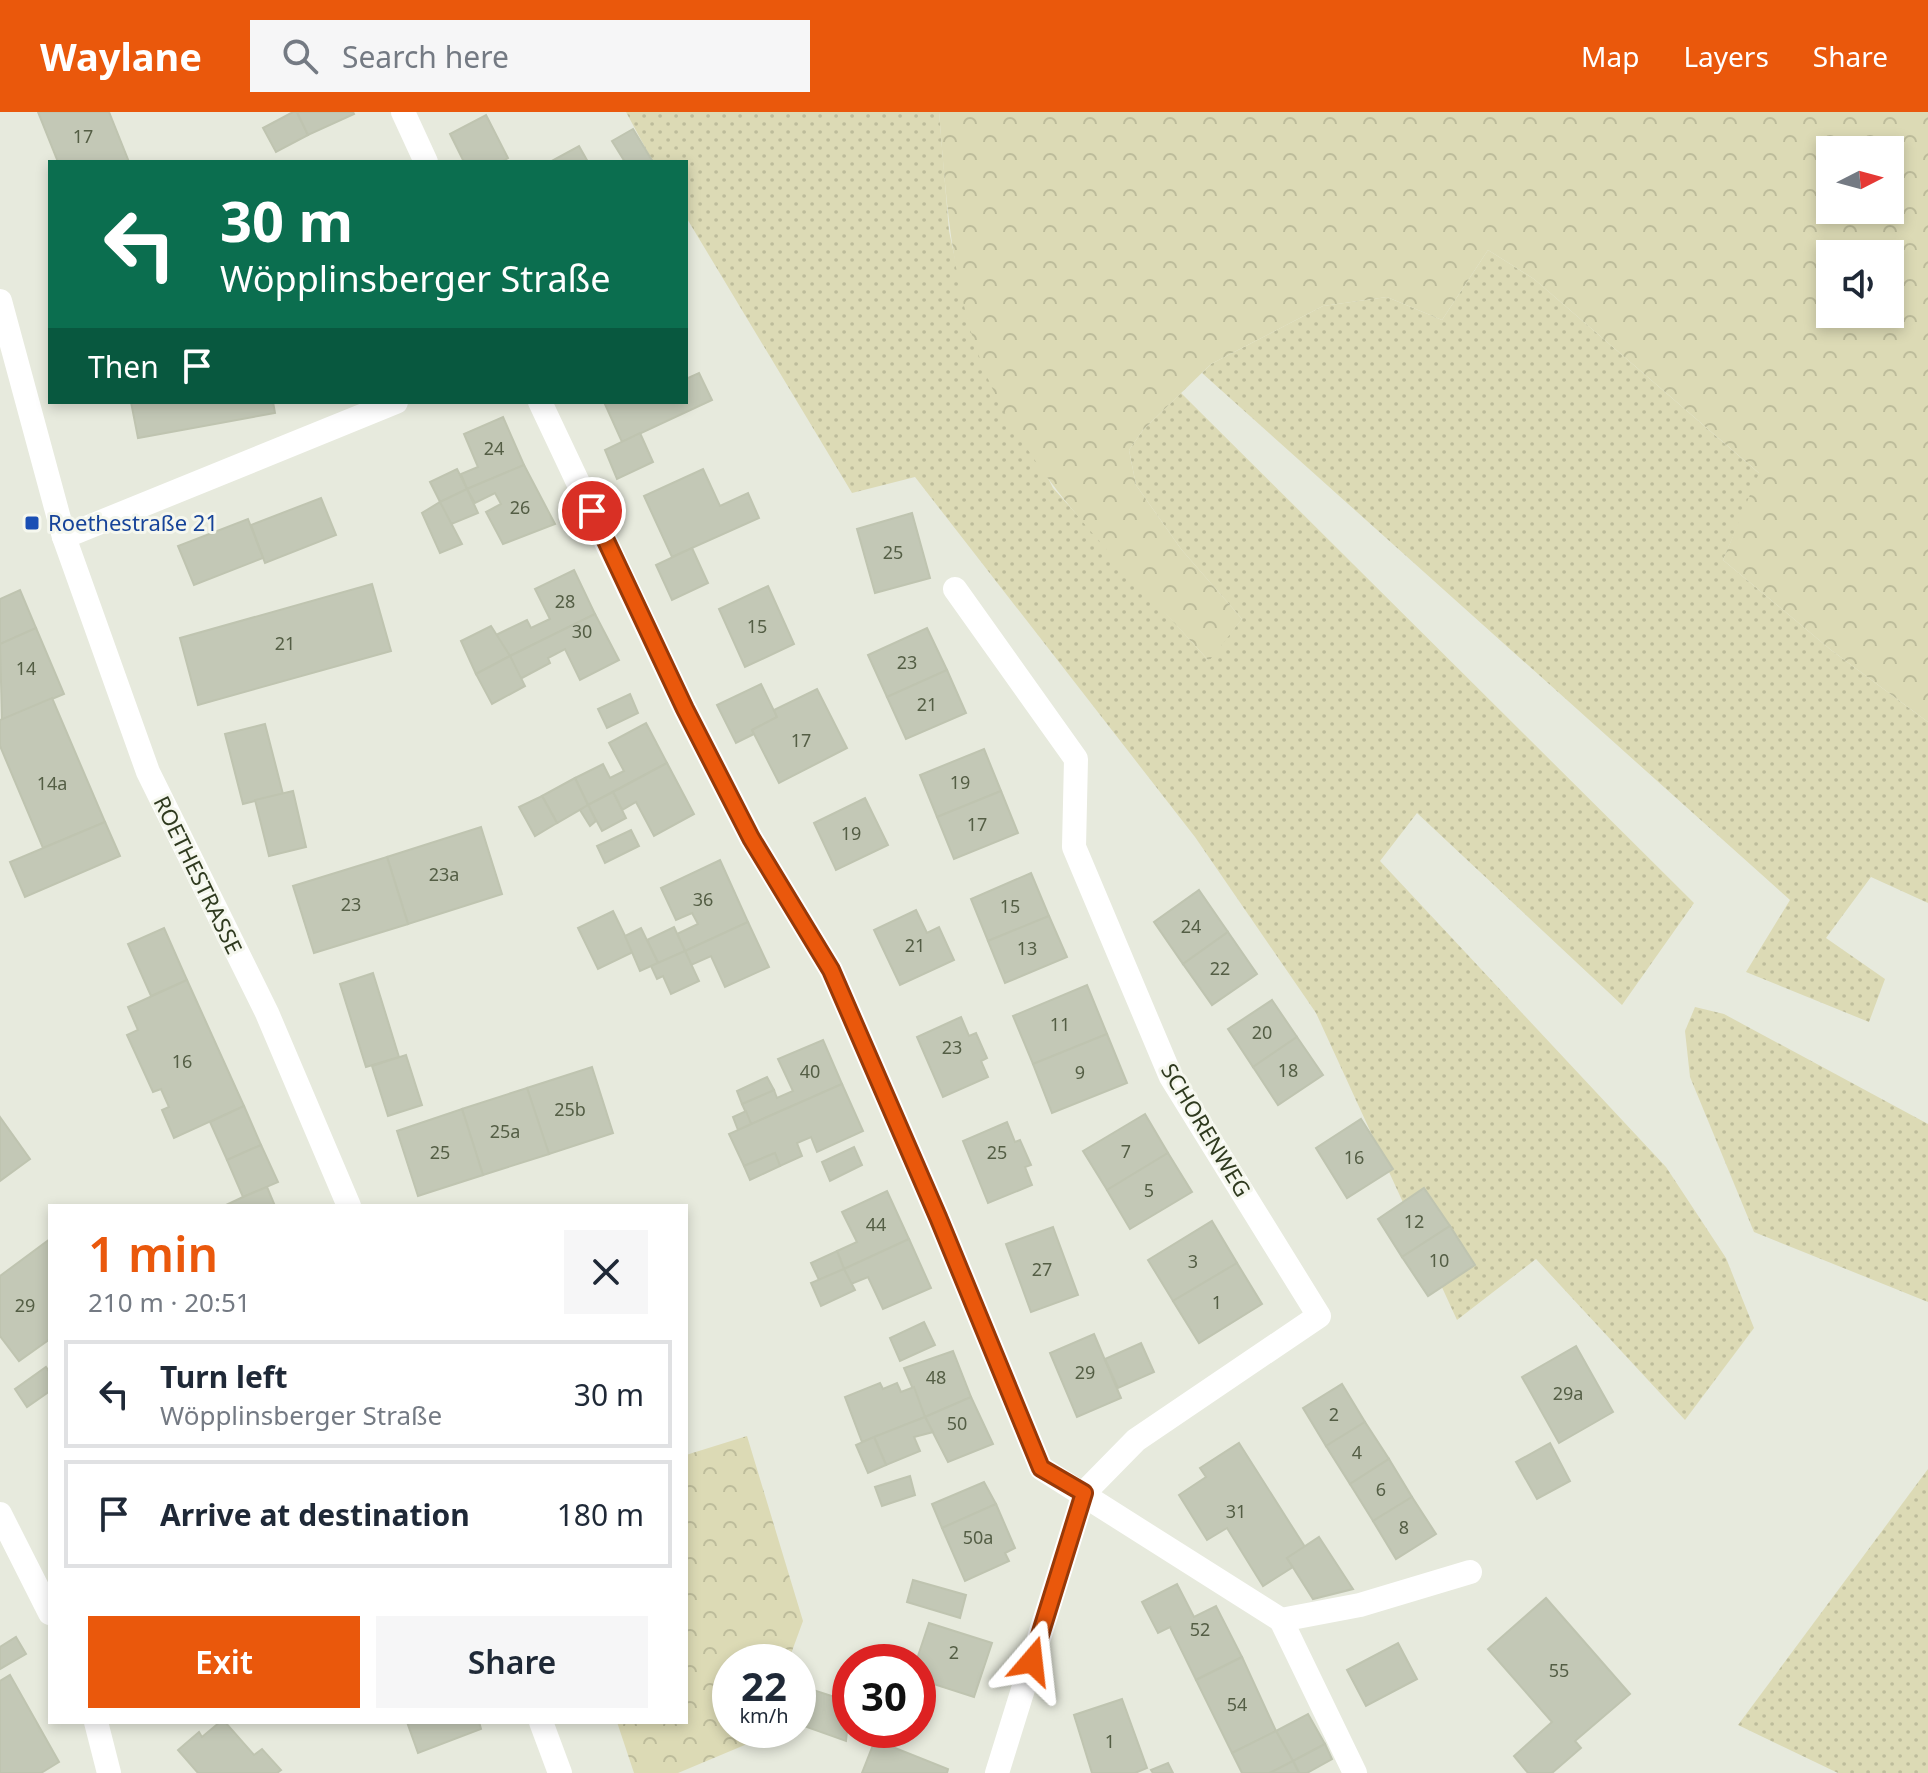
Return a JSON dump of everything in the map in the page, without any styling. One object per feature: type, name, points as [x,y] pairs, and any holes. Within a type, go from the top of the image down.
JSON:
[{"type":"street","points":[[403,112],[425,160]]},
{"type":"street","name":"ROETHESTRASSE","points":[[0,301],[64,537],[148,772],[267,1013],[348,1204]]},
{"type":"street","points":[[64,537],[391,404]]},
{"type":"street","points":[[541,404],[691,722],[751,838],[831,970],[938,1217],[1041,1468],[1281,1620],[1355,1773]]},
{"type":"street","name":"SCHORENWEG","points":[[955,589],[1076,759],[1074,847],[1171,1077],[1319,1316],[1136,1440],[1084,1493]]},
{"type":"street","points":[[997,1773],[1084,1493]]},
{"type":"street","points":[[0,1514],[48,1609]]},
{"type":"street","points":[[1281,1620],[1360,1605],[1470,1572]]},
{"type":"street","points":[[97,1724],[109,1773]]},
{"type":"street","points":[[542,1724],[560,1773]]},
{"type":"green space","points":[[626,112],[939,112],[949,231],[968,319],[1053,488],[1208,660],[1242,619],[1181,549],[1136,485],[1129,450],[1143,430],[1181,393],[1694,903],[1622,1005],[1417,813],[1380,861],[1666,1167],[1726,1258],[1754,1328],[1685,1420],[1536,1259],[1457,1320],[1316,1013],[1195,837],[915,477],[852,493],[688,220],[688,160],[652,160]]},
{"type":"green space","points":[[939,112],[1928,112],[1928,722],[1831,650],[1723,560],[1759,473],[1534,279],[1488,250],[1442,320],[1387,297],[1323,306],[1211,364],[1143,430],[1129,450],[1136,485],[1181,549],[1242,619],[1209,661],[1096,537],[1043,472],[1020,438],[999,402],[971,333],[949,223]]},
{"type":"green space","points":[[1488,250],[1534,279],[1760,474],[1723,560],[1831,650],[1928,722],[1928,903],[1871,877],[1826,938],[1885,979],[1869,1022],[1746,972],[1790,900],[1202,373],[1211,364],[1323,306],[1387,297],[1442,320]]},
{"type":"green space","points":[[1695,1007],[1724,1014],[1928,1124],[1928,1302],[1754,1232],[1690,1077],[1685,1031]]},
{"type":"green space","points":[[747,1436],[803,1621],[795,1644],[712,1644],[712,1748],[738,1748],[678,1773],[634,1773],[618,1724],[688,1724],[688,1454]]},
{"type":"green space","points":[[1928,1469],[1928,1773],[1838,1773],[1738,1725]]},
{"type":"building","points":[[38,112],[109,112],[128,160],[57,160]]},
{"type":"building","points":[[297,112],[308,135],[276,152],[263,128]]},
{"type":"building","points":[[297,112],[353,112],[354,114],[308,135]]},
{"type":"building","points":[[486,115],[508,158],[463,160],[450,134]]},
{"type":"building","points":[[633,129],[652,160],[624,160],[612,141]]},
{"type":"building","points":[[579,146],[587,160],[554,160]]},
{"type":"building","points":[[699,373],[712,400],[622,442],[605,404],[688,404],[688,378]]},
{"type":"building","points":[[131,404],[273,404],[275,413],[138,438]]},
{"type":"building","points":[[503,417],[524,465],[467,489],[461,474],[478,467],[464,434]]},
{"type":"building","points":[[640,433],[653,462],[617,479],[605,450]]},
{"type":"building","points":[[524,465],[555,524],[503,544],[486,512],[501,504],[495,493],[475,503],[467,489]]},
{"type":"building","points":[[457,469],[467,489],[440,502],[430,482]]},
{"type":"building","points":[[703,469],[720,506],[748,493],[759,518],[672,557],[644,496]]},
{"type":"building","points":[[467,489],[478,513],[449,525],[440,502]]},
{"type":"building","points":[[321,498],[336,535],[265,563],[251,525]]},
{"type":"building","points":[[440,502],[462,544],[440,553],[422,513]]},
{"type":"building","points":[[912,513],[930,578],[875,593],[857,529]]},
{"type":"building","points":[[248,519],[263,558],[194,585],[178,546]]},
{"type":"building","points":[[692,548],[708,583],[672,600],[656,565]]},
{"type":"building","points":[[574,570],[595,614],[510,656],[496,635],[527,620],[531,628],[550,619],[535,589]]},
{"type":"building","points":[[372,584],[391,651],[198,705],[180,638]]},
{"type":"building","points":[[768,586],[794,644],[745,667],[719,609]]},
{"type":"building","points":[[20,590],[36,628],[0,644],[0,599]]},
{"type":"building","points":[[595,614],[619,660],[580,680],[565,649],[548,658],[550,663],[520,679],[510,656]]},
{"type":"building","points":[[491,626],[510,656],[476,674],[461,641]]},
{"type":"building","points":[[36,628],[64,694],[2,720],[0,644]]},
{"type":"building","points":[[927,628],[947,670],[887,697],[868,655]]},
{"type":"building","points":[[510,656],[525,686],[492,704],[476,674]]},
{"type":"building","points":[[947,670],[966,713],[906,739],[887,697]]},
{"type":"building","points":[[761,684],[777,717],[752,730],[754,734],[736,743],[717,705]]},
{"type":"building","points":[[817,689],[847,748],[779,783],[752,730],[777,717],[774,710]]},
{"type":"building","points":[[630,694],[638,713],[607,728],[598,709]]},
{"type":"building","points":[[52,698],[105,822],[43,848],[0,746],[0,720]]},
{"type":"building","points":[[646,723],[667,763],[588,805],[575,778],[603,764],[610,778],[624,771],[609,743]]},
{"type":"building","points":[[265,724],[283,794],[243,804],[225,734]]},
{"type":"building","points":[[984,749],[1001,791],[937,817],[920,775]]},
{"type":"building","points":[[667,763],[694,814],[654,836],[636,802],[622,810],[613,792]]},
{"type":"building","points":[[575,778],[588,805],[557,823],[542,796]]},
{"type":"building","points":[[293,791],[306,847],[269,856],[255,800]]},
{"type":"building","points":[[1001,791],[1018,833],[954,859],[937,817]]},
{"type":"building","points":[[613,792],[626,818],[602,831],[588,805]]},
{"type":"building","points":[[542,796],[557,823],[535,836],[519,807]]},
{"type":"building","points":[[865,798],[888,845],[836,870],[814,823]]},
{"type":"building","points":[[588,805],[596,821],[590,826],[580,810]]},
{"type":"building","points":[[105,822],[120,856],[25,897],[10,862]]},
{"type":"building","points":[[481,827],[502,894],[408,924],[387,857]]},
{"type":"building","points":[[631,830],[639,846],[605,863],[597,846]]},
{"type":"building","points":[[387,857],[408,924],[314,953],[293,886]]},
{"type":"building","points":[[720,860],[748,922],[685,951],[677,934],[698,924],[692,913],[676,920],[661,888]]},
{"type":"building","points":[[1031,873],[1049,916],[988,941],[971,899]]},
{"type":"building","points":[[1199,890],[1228,932],[1183,964],[1154,922]]},
{"type":"building","points":[[916,910],[927,933],[939,927],[954,960],[900,985],[874,930]]},
{"type":"building","points":[[613,911],[633,952],[598,969],[578,928]]},
{"type":"building","points":[[1049,916],[1067,957],[1005,983],[988,941]]},
{"type":"building","points":[[748,922],[769,967],[725,987],[711,956],[691,965],[685,951]]},
{"type":"building","points":[[674,927],[685,951],[658,963],[647,940]]},
{"type":"building","points":[[164,928],[187,980],[151,996],[128,944]]},
{"type":"building","points":[[641,928],[658,963],[640,971],[625,936]]},
{"type":"building","points":[[1228,932],[1257,974],[1212,1005],[1183,964]]},
{"type":"building","points":[[685,951],[699,981],[671,994],[663,976],[657,979],[651,966]]},
{"type":"building","points":[[373,973],[399,1057],[366,1067],[340,984]]},
{"type":"building","points":[[187,980],[244,1106],[174,1138],[162,1110],[169,1107],[161,1089],[153,1092],[127,1035],[138,1030],[128,1007]]},
{"type":"building","points":[[1087,985],[1107,1034],[1033,1064],[1013,1016]]},
{"type":"building","points":[[1272,1000],[1297,1037],[1253,1067],[1228,1029]]},
{"type":"building","points":[[961,1017],[969,1036],[976,1033],[987,1058],[981,1061],[988,1077],[943,1097],[917,1037]]},
{"type":"building","points":[[1107,1034],[1127,1083],[1052,1113],[1033,1064]]},
{"type":"building","points":[[1297,1037],[1323,1075],[1278,1105],[1253,1067]]},
{"type":"building","points":[[823,1040],[842,1084],[751,1124],[742,1104],[774,1090],[777,1098],[793,1091],[778,1059]]},
{"type":"building","points":[[406,1055],[422,1105],[388,1116],[372,1066]]},
{"type":"building","points":[[592,1067],[613,1133],[549,1154],[527,1088]]},
{"type":"building","points":[[767,1077],[774,1090],[742,1104],[737,1091]]},
{"type":"building","points":[[842,1084],[863,1131],[817,1152],[811,1137],[797,1143],[802,1156],[780,1166],[775,1153],[744,1166],[729,1134]]},
{"type":"building","points":[[527,1088],[549,1154],[483,1175],[462,1109]]},
{"type":"building","points":[[244,1106],[261,1145],[227,1160],[210,1122]]},
{"type":"building","points":[[462,1109],[483,1175],[418,1196],[397,1131]]},
{"type":"building","points":[[746,1111],[751,1124],[738,1130],[733,1117]]},
{"type":"building","points":[[1145,1114],[1168,1153],[1107,1190],[1083,1151]]},
{"type":"building","points":[[0,1117],[30,1159],[0,1181]]},
{"type":"building","points":[[1361,1119],[1393,1169],[1347,1198],[1316,1148]]},
{"type":"building","points":[[1007,1122],[1015,1142],[1020,1140],[1031,1165],[1025,1167],[1032,1185],[988,1203],[963,1141]]},
{"type":"building","points":[[261,1145],[278,1182],[243,1197],[227,1160]]},
{"type":"building","points":[[854,1147],[862,1165],[830,1181],[822,1162]]},
{"type":"building","points":[[775,1153],[780,1166],[750,1180],[744,1166]]},
{"type":"building","points":[[1168,1153],[1192,1192],[1130,1229],[1107,1190]]},
{"type":"building","points":[[267,1187],[274,1204],[228,1204]]},
{"type":"building","points":[[1424,1188],[1450,1226],[1402,1257],[1378,1219]]},
{"type":"building","points":[[887,1191],[909,1239],[844,1269],[837,1251],[857,1242],[842,1212]]},
{"type":"building","points":[[1212,1221],[1237,1263],[1173,1301],[1148,1260]]},
{"type":"building","points":[[1450,1226],[1475,1265],[1428,1296],[1402,1257]]},
{"type":"building","points":[[1053,1227],[1078,1295],[1031,1312],[1006,1244]]},
{"type":"building","points":[[909,1239],[931,1288],[883,1309],[868,1277],[851,1284],[844,1269]]},
{"type":"building","points":[[48,1240],[48,1340],[19,1361],[0,1336],[0,1276]]},
{"type":"building","points":[[837,1251],[844,1269],[819,1280],[811,1263]]},
{"type":"building","points":[[1237,1263],[1262,1304],[1199,1343],[1173,1301]]},
{"type":"building","points":[[844,1269],[855,1290],[821,1306],[811,1283]]},
{"type":"building","points":[[924,1322],[935,1345],[900,1361],[890,1338]]},
{"type":"building","points":[[1094,1334],[1121,1398],[1077,1417],[1050,1353]]},
{"type":"building","points":[[1141,1343],[1154,1372],[1118,1388],[1105,1359]]},
{"type":"building","points":[[1576,1346],[1613,1412],[1559,1443],[1522,1377]]},
{"type":"building","points":[[953,1351],[971,1397],[925,1417],[904,1368]]},
{"type":"building","points":[[46,1367],[48,1370],[48,1392],[27,1407],[15,1389]]},
{"type":"building","points":[[880,1383],[883,1389],[897,1383],[901,1392],[914,1387],[925,1417],[862,1442],[845,1397]]},
{"type":"building","points":[[1342,1384],[1365,1422],[1326,1446],[1303,1408]]},
{"type":"building","points":[[971,1397],[993,1444],[948,1462],[925,1417]]},
{"type":"building","points":[[925,1417],[933,1432],[914,1437],[920,1451],[886,1465],[874,1437]]},
{"type":"building","points":[[1365,1422],[1389,1459],[1350,1484],[1326,1446]]},
{"type":"building","points":[[874,1437],[886,1465],[868,1473],[856,1445]]},
{"type":"building","points":[[1239,1443],[1305,1547],[1287,1558],[1293,1567],[1263,1586],[1227,1528],[1207,1540],[1179,1495],[1206,1477],[1200,1468]]},
{"type":"building","points":[[1550,1443],[1570,1481],[1537,1499],[1516,1462]]},
{"type":"building","points":[[1389,1459],[1412,1497],[1373,1521],[1350,1484]]},
{"type":"building","points":[[910,1476],[915,1495],[882,1506],[875,1487]]},
{"type":"building","points":[[984,1482],[996,1504],[942,1528],[932,1504]]},
{"type":"building","points":[[1412,1497],[1436,1534],[1396,1559],[1373,1521]]},
{"type":"building","points":[[996,1504],[1015,1548],[1005,1553],[1009,1561],[965,1581],[942,1528]]},
{"type":"building","points":[[1319,1537],[1353,1589],[1313,1599],[1287,1558]]},
{"type":"building","points":[[913,1580],[966,1595],[960,1618],[907,1602]]},
{"type":"building","points":[[1177,1584],[1194,1617],[1216,1606],[1242,1657],[1196,1680],[1170,1627],[1158,1633],[1142,1602]]},
{"type":"building","points":[[1546,1598],[1630,1694],[1575,1741],[1581,1748],[1552,1773],[1528,1773],[1514,1756],[1552,1722],[1488,1649]]},
{"type":"building","points":[[929,1623],[992,1643],[974,1697],[936,1685],[936,1644],[922,1644]]},
{"type":"building","points":[[16,1637],[26,1654],[0,1669],[0,1647]]},
{"type":"building","points":[[1398,1643],[1417,1679],[1366,1706],[1347,1670]]},
{"type":"building","points":[[1242,1657],[1276,1731],[1232,1753],[1196,1680]]},
{"type":"building","points":[[10,1675],[59,1762],[41,1773],[0,1773],[0,1681]]},
{"type":"building","points":[[816,1691],[832,1696],[832,1736],[816,1730]]},
{"type":"building","points":[[1122,1699],[1147,1768],[1135,1773],[1092,1773],[1074,1715]]},
{"type":"building","points":[[1308,1714],[1325,1744],[1293,1761],[1276,1731]]},
{"type":"building","points":[[218,1724],[227,1724],[254,1755],[262,1749],[281,1770],[277,1773],[198,1773],[178,1750],[199,1732],[202,1737]]},
{"type":"building","points":[[408,1724],[480,1724],[481,1729],[418,1753]]},
{"type":"building","points":[[1276,1731],[1293,1761],[1270,1773],[1242,1773],[1232,1753]]},
{"type":"building","points":[[1325,1744],[1332,1759],[1307,1773],[1299,1773],[1293,1761]]},
{"type":"building","points":[[872,1748],[895,1748],[948,1769],[947,1773],[862,1773]]},
{"type":"building","points":[[1293,1761],[1299,1773],[1270,1773]]},
{"type":"building","points":[[1168,1763],[1173,1773],[1153,1773],[1151,1770]]},
{"type":"place","name":"Roethestraße 21","points":[[32,523]]},
{"type":"route","points":[[592,511],[685,709],[751,838],[831,970],[938,1217],[1041,1468],[1084,1493],[1032,1661]]}]
